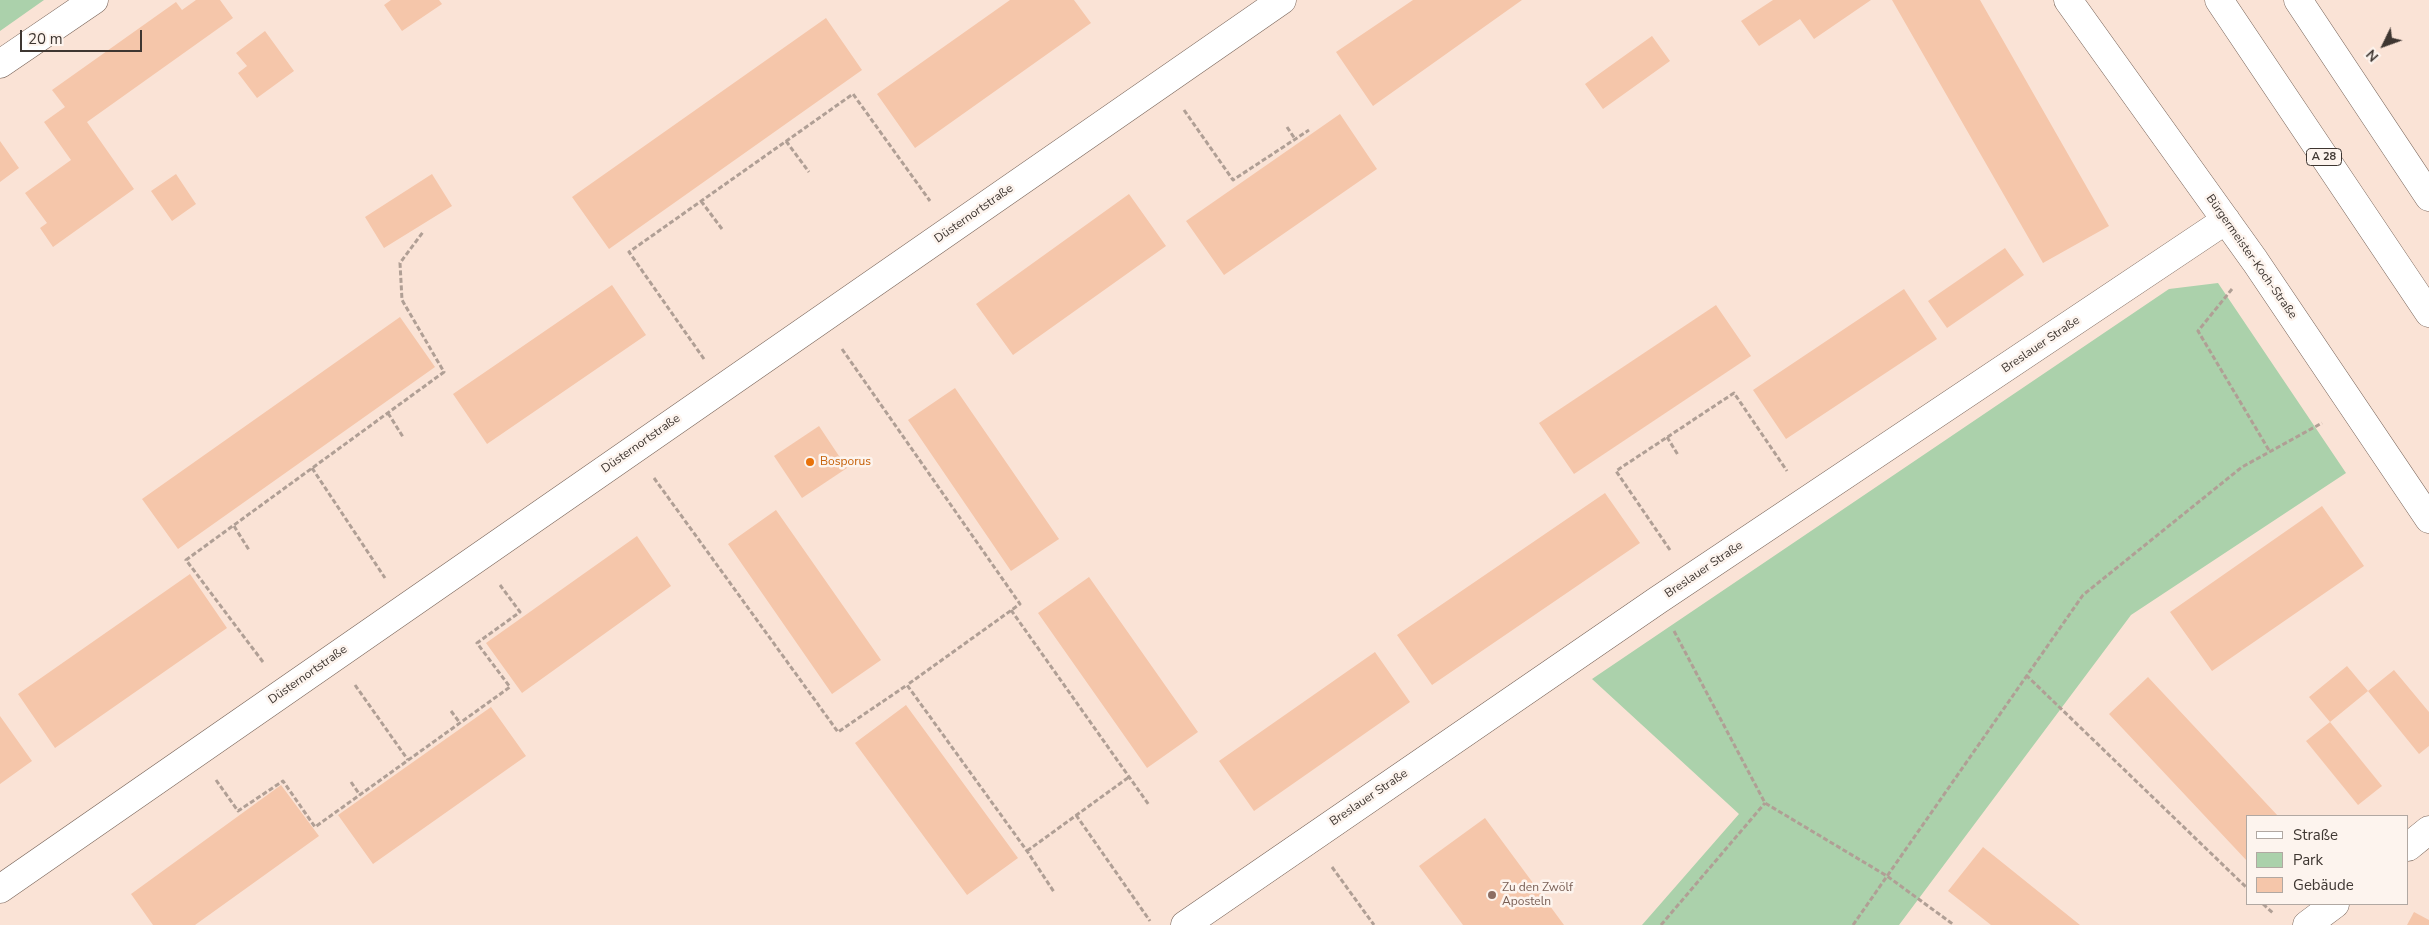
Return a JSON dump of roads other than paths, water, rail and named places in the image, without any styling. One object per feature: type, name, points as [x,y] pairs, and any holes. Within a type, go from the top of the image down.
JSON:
[{"type":"main road","points":[[0,64],[94,0]]},
{"type":"main road","name":"Düsternortstraße","points":[[0,889],[1282,0]]},
{"type":"main road","name":"Bürgermeister-Koch-Straße","points":[[2068,0],[2255,261],[2429,519]]},
{"type":"main road","name":"A 28","points":[[2219,0],[2429,313]]},
{"type":"main road","points":[[2298,0],[2429,197]]},
{"type":"main road","name":"Breslauer Straße","points":[[1185,925],[1658,600],[2226,220]]},
{"type":"main road","points":[[2409,846],[2429,830]]},
{"type":"main road","points":[[2307,925],[2334,905]]},
{"type":"place","name":"Bosporus","points":[[810,462]]},
{"type":"place","name":"Zu den Zwölf Aposteln","points":[[1492,895]]}]
